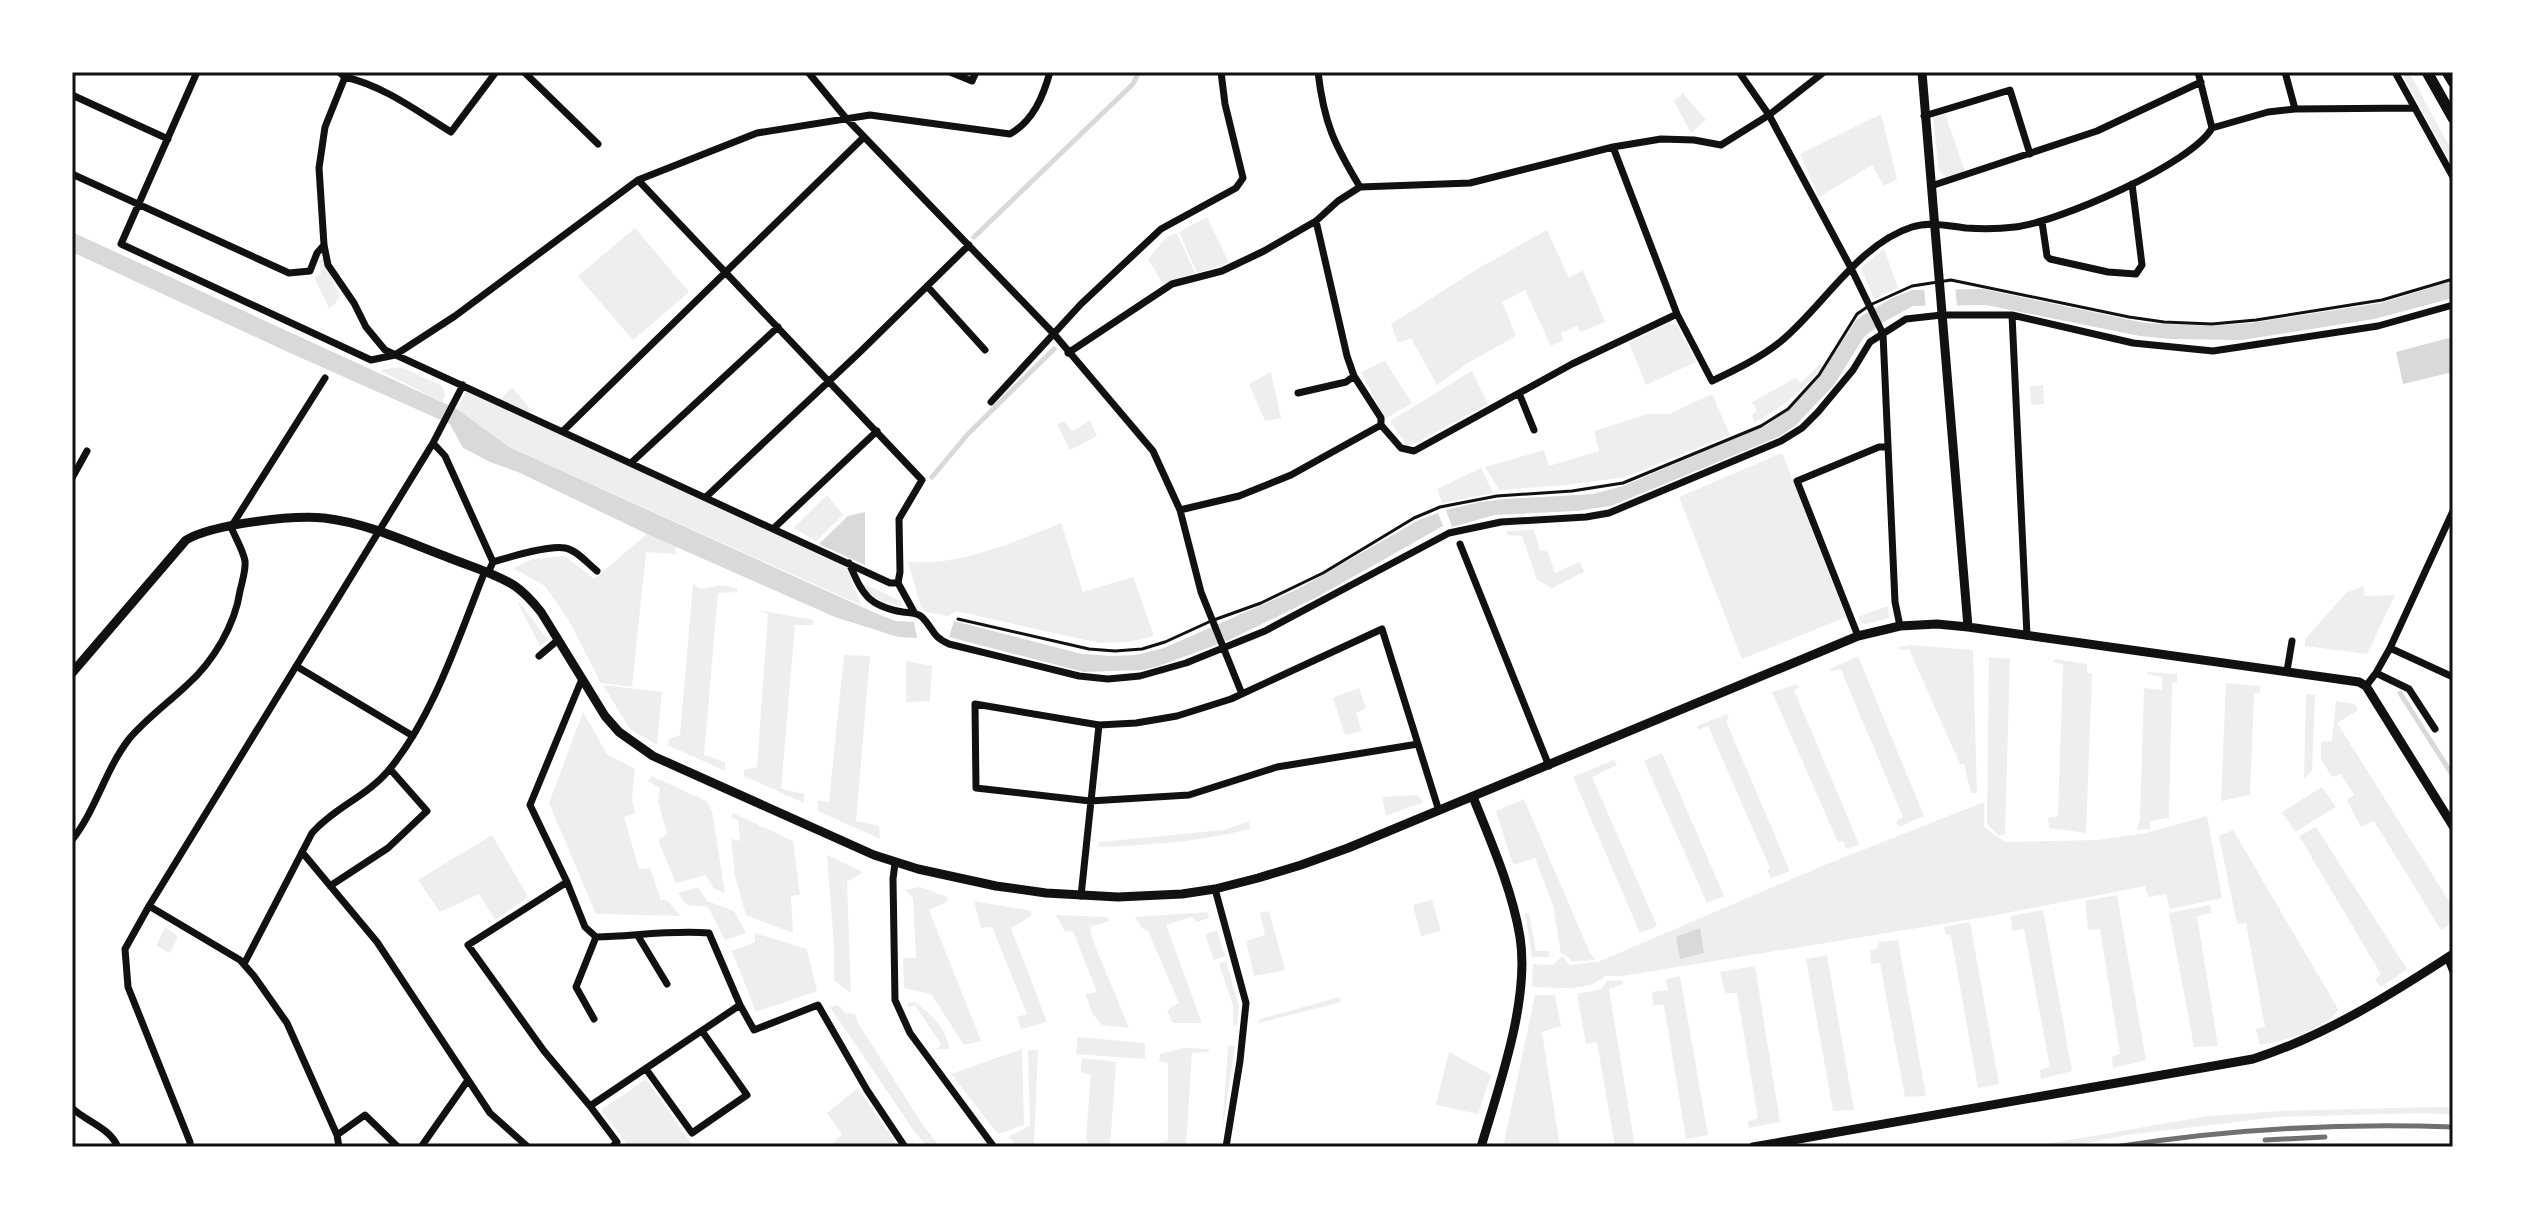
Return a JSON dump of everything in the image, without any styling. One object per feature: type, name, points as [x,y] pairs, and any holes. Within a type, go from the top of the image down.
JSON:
[{"type":"highway","points":[[2427,72],[2453,118]]},
{"type":"highway","points":[[2447,72],[2453,82]]},
{"type":"street","points":[[197,72],[121,244],[371,360],[395,355],[463,310],[638,180],[757,133],[845,117],[870,115],[1010,134],[1025,126],[1039,102],[1050,72]]},
{"type":"street","points":[[496,72],[451,132],[393,96],[342,74],[322,140],[319,168],[324,245],[328,265],[366,327],[385,350],[395,355],[890,583],[898,583]]},
{"type":"street","points":[[524,72],[598,144]]},
{"type":"street","points":[[808,72],[845,117],[1054,334],[1153,451],[1180,510],[1201,592],[1242,694]]},
{"type":"street","points":[[950,72],[972,81],[976,72]]},
{"type":"street","points":[[991,402],[1081,304],[1161,229],[1236,188],[1243,178],[1225,104],[1221,72]]},
{"type":"street","points":[[1318,72],[1322,105],[1334,144],[1360,187]]},
{"type":"street","points":[[1739,72],[1769,115],[1882,331],[1895,602],[1900,626]]},
{"type":"street","points":[[1068,353],[1172,284],[1222,271],[1264,251],[1316,221],[1360,187],[1470,183],[1613,147],[1661,139],[1721,145],[1769,115],[1824,72]]},
{"type":"street","points":[[1922,72],[1968,627]]},
{"type":"street","points":[[2198,72],[2212,128]]},
{"type":"street","points":[[2285,72],[2295,109]]},
{"type":"street","points":[[2395,72],[2453,177]]},
{"type":"street","points":[[1931,186],[2097,131],[2201,82]]},
{"type":"street","points":[[1924,116],[2010,90],[2030,154]]},
{"type":"street","points":[[72,95],[168,139]]},
{"type":"street","points":[[1613,147],[1677,314],[1712,381],[1780,341],[1851,268],[1890,237],[1913,226],[1934,223],[1966,228],[2014,227],[2042,222],[2132,184],[2172,162],[2206,137],[2212,128],[2268,112],[2415,108]]},
{"type":"street","points":[[563,431],[864,137]]},
{"type":"street","points":[[72,174],[289,273],[310,271],[324,245]]},
{"type":"street","points":[[638,180],[922,480],[899,519],[898,583],[914,612]]},
{"type":"street","points":[[2042,222],[2050,259],[2108,272],[2136,274],[2142,265],[2132,184]]},
{"type":"street","points":[[1316,221],[1354,376],[1381,418],[1381,425],[1401,448],[1414,451],[1572,364],[1677,314]]},
{"type":"street","points":[[706,497],[969,245]]},
{"type":"street","points":[[927,286],[985,350]]},
{"type":"street","points":[[849,563],[862,593],[869,599],[879,605],[914,612],[937,639],[949,644],[1079,676],[1108,679],[1140,676],[1265,631],[1405,555],[1501,522],[1609,513],[1781,441],[1802,428],[1818,412],[1853,370],[1870,342],[1882,331],[1906,319],[1941,312],[2012,315],[2133,343],[2213,351],[2378,326],[2453,305]]},
{"type":"street","points":[[2012,315],[2027,636]]},
{"type":"street","points":[[632,462],[778,327]]},
{"type":"street","points":[[1298,393],[1346,382],[1354,376]]},
{"type":"street","points":[[231,527],[325,378]]},
{"type":"street","points":[[190,1147],[128,987],[125,949],[433,443],[463,385]]},
{"type":"street","points":[[1519,393],[1534,430]]},
{"type":"street","points":[[1180,510],[1239,496],[1291,475],[1381,425]]},
{"type":"street","points":[[774,528],[877,431]]},
{"type":"street","points":[[433,443],[445,456],[493,562]]},
{"type":"street","points":[[1858,636],[1797,481],[1879,447],[1887,447]]},
{"type":"street","points":[[72,478],[87,451]]},
{"type":"street","points":[[2366,686],[2390,648],[2453,511]]},
{"type":"street","points":[[72,673],[186,540],[206,531],[313,517],[345,521],[378,531],[515,586],[530,598],[619,732],[653,756],[895,863],[996,886],[1081,896],[1134,897],[1215,889],[1301,865],[1439,811],[1858,636],[1900,626],[1937,624],[2349,679],[2366,686],[2453,826]]},
{"type":"street","points":[[72,840],[98,797],[115,760],[130,739],[210,661],[228,629],[239,601],[245,562],[231,527]]},
{"type":"street","points":[[1458,537],[1549,766]]},
{"type":"street","points":[[244,964],[312,833],[321,822],[361,796],[390,769],[413,736],[493,562],[565,548],[597,571]]},
{"type":"street","points":[[1418,744],[1277,767],[1189,795],[1090,801],[976,788],[975,704],[1099,725],[1177,716],[1242,694],[1382,629],[1439,811]]},
{"type":"street","points":[[539,656],[558,640]]},
{"type":"street","points":[[2287,671],[2292,641]]},
{"type":"street","points":[[2390,648],[2453,677]]},
{"type":"street","points":[[296,666],[413,736]]},
{"type":"street","points":[[2376,673],[2409,689],[2435,729]]},
{"type":"street","points":[[582,679],[530,805],[585,927],[596,937],[680,931],[709,933],[754,1030],[818,1005],[867,1090],[905,1147]]},
{"type":"street","points":[[1081,896],[1099,725]]},
{"type":"street","points":[[330,886],[388,848],[427,811],[390,769]]},
{"type":"street","points":[[1473,797],[1513,906],[1522,965],[1513,1030],[1481,1147]]},
{"type":"street","points":[[302,852],[383,950],[490,1113],[528,1147]]},
{"type":"street","points":[[895,863],[895,1000],[910,1033],[994,1147]]},
{"type":"street","points":[[567,882],[468,945],[544,1051],[617,1142],[612,1147]]},
{"type":"street","points":[[1215,889],[1246,1003],[1226,1147]]},
{"type":"street","points":[[149,906],[244,964],[287,1023],[337,1135],[339,1147]]},
{"type":"street","points":[[638,936],[667,984]]},
{"type":"street","points":[[594,1019],[576,987],[596,937]]},
{"type":"street","points":[[1753,1147],[2253,1059],[2315,1037],[2450,955],[2453,972]]},
{"type":"street","points":[[590,1106],[740,1005]]},
{"type":"street","points":[[646,1069],[692,1133],[747,1095],[702,1031]]},
{"type":"street","points":[[421,1147],[468,1080]]},
{"type":"street","points":[[72,1108],[102,1128],[118,1147]]},
{"type":"street","points":[[337,1135],[365,1115],[398,1147]]},
{"type":"lane","points":[[958,619],[1089,649],[1142,649],[1165,642],[1261,603],[1323,573],[1414,518],[1440,507],[1497,496],[1585,490],[1623,483],[1761,426],[1788,409],[1810,386],[1830,360],[1857,314],[1902,290],[1927,284],[1951,280],[2129,317],[2212,324],[2382,300],[2453,279]]},
{"type":"shaded area","points":[[2401,72],[2409,72],[2453,153],[2453,167]]},
{"type":"shaded area","points":[[1683,93],[1706,120],[1691,133],[1674,101]]},
{"type":"shaded area","points":[[1881,114],[1897,179],[1884,186],[1872,165],[1819,197],[1800,154]]},
{"type":"shaded area","points":[[1945,114],[1965,171],[1945,177],[1939,171],[1933,118]]},
{"type":"shaded area","points":[[1207,217],[1229,263],[1197,273],[1179,232]]},
{"type":"shaded area","points":[[635,228],[689,292],[633,340],[578,276]]},
{"type":"shaded area","points":[[1547,230],[1569,278],[1583,270],[1605,322],[1581,332],[1577,326],[1561,333],[1563,340],[1551,346],[1525,290],[1502,302],[1516,336],[1437,385],[1411,338],[1398,343],[1391,324],[1479,268]]},
{"type":"shaded area","points":[[72,232],[457,409],[509,447],[882,616],[914,622],[917,638],[898,637],[835,617],[490,462],[463,448],[450,424],[72,252]]},
{"type":"shaded area","points":[[1177,233],[1195,273],[1163,284],[1148,259],[1166,238]]},
{"type":"shaded area","points":[[1884,249],[1898,288],[1874,299],[1861,268]]},
{"type":"shaded area","points":[[323,258],[340,296],[329,308],[314,277],[321,274],[319,261]]},
{"type":"shaded area","points":[[2453,281],[2453,298],[2374,319],[2242,340],[2140,336],[1986,305],[1913,306],[1864,337],[1834,385],[1795,426],[1778,437],[1611,506],[1495,515],[1452,527],[1446,510],[1506,499],[1593,494],[1623,486],[1767,425],[1817,380],[1857,319],[1912,290],[1983,289],[2145,323],[2210,326],[2251,323],[2381,303]]},
{"type":"shaded area","points":[[1668,323],[1677,325],[1696,362],[1646,385],[1629,343]]},
{"type":"shaded area","points":[[2449,338],[2453,372],[2403,384],[2396,352]]},
{"type":"shaded area","points":[[1385,361],[1412,403],[1385,419],[1361,372]]},
{"type":"shaded area","points":[[1820,364],[1823,367],[1799,391],[1783,405],[1754,422],[1752,415],[1757,410],[1752,402],[1796,378],[1801,383]]},
{"type":"shaded area","points":[[401,367],[442,386],[445,395],[442,402],[379,370]]},
{"type":"shaded area","points":[[1472,371],[1488,404],[1407,445],[1390,421]]},
{"type":"shaded area","points":[[1271,372],[1281,418],[1265,421],[1249,384]]},
{"type":"shaded area","points":[[2043,385],[2044,404],[2031,405],[2030,386]]},
{"type":"shaded area","points":[[468,387],[500,400],[512,387],[531,410],[527,414],[844,560],[861,605],[509,447],[457,409]]},
{"type":"shaded area","points":[[1712,394],[1730,435],[1625,477],[1499,490],[1485,467],[1544,450],[1549,466],[1599,451],[1594,431],[1648,414],[1669,414]]},
{"type":"shaded area","points":[[1090,420],[1097,436],[1070,450],[1057,424],[1064,421],[1072,431]]},
{"type":"shaded area","points":[[1782,453],[1846,617],[1742,659],[1679,497]]},
{"type":"shaded area","points":[[1481,468],[1493,493],[1442,503],[1437,489]]},
{"type":"shaded area","points":[[827,495],[843,515],[816,541],[794,528]]},
{"type":"shaded area","points":[[865,512],[865,565],[819,544],[848,516]]},
{"type":"shaded area","points":[[1438,513],[1443,526],[1319,596],[1227,641],[1159,666],[1143,670],[1084,672],[949,637],[954,621],[1082,654],[1136,655],[1164,648],[1298,589],[1419,520]]},
{"type":"shaded area","points":[[1061,523],[1083,592],[1133,577],[1154,636],[1128,642],[1099,643],[956,611],[948,616],[926,612],[921,607],[908,562],[967,556],[1006,545]]},
{"type":"shaded area","points":[[1534,530],[1540,551],[1547,550],[1555,573],[1580,562],[1584,572],[1552,588],[1537,580],[1522,536],[1507,535],[1507,531]]},
{"type":"shaded area","points":[[647,534],[675,546],[676,554],[646,552],[632,687],[601,683],[568,619],[545,586],[513,568],[533,559],[565,556],[594,579]]},
{"type":"shaded area","points":[[693,584],[701,589],[723,585],[738,589],[737,592],[718,593],[704,755],[725,762],[725,771],[668,745],[669,739],[680,735]]},
{"type":"shaded area","points":[[864,584],[901,601],[902,606],[884,602],[864,591]]},
{"type":"shaded area","points":[[2363,586],[2365,596],[2395,595],[2367,654],[2305,646],[2305,639],[2346,593]]},
{"type":"shaded area","points":[[518,604],[548,640],[540,646]]},
{"type":"shaded area","points":[[1888,607],[1889,618],[1866,624],[1860,622],[1858,617]]},
{"type":"shaded area","points":[[758,610],[813,620],[813,625],[795,625],[781,789],[804,794],[804,803],[744,776],[744,770],[757,767],[768,614]]},
{"type":"shaded area","points":[[1911,645],[1973,650],[1977,793],[1971,793],[1964,764],[1960,764],[1909,649],[1901,650],[1899,647]]},
{"type":"shaded area","points":[[844,655],[870,656],[856,821],[879,826],[880,839],[818,811],[818,801],[829,802]]},
{"type":"shaded area","points":[[1858,656],[1924,816],[1899,827],[1896,822],[1903,817],[1841,670],[1830,669]]},
{"type":"shaded area","points":[[1989,657],[2010,659],[2005,834],[1999,836],[1987,824]]},
{"type":"shaded area","points":[[2054,659],[2087,664],[2087,673],[2092,674],[2086,833],[2049,828],[2048,818],[2058,816],[2063,665],[2054,662]]},
{"type":"shaded area","points":[[906,661],[932,666],[930,701],[906,702]]},
{"type":"shaded area","points":[[2147,672],[2177,674],[2177,682],[2172,683],[2169,818],[2150,821],[2150,829],[2137,830],[2140,819],[2144,688],[2162,690],[2162,677]]},
{"type":"shaded area","points":[[2226,683],[2260,686],[2260,693],[2254,693],[2250,795],[2221,801]]},
{"type":"shaded area","points":[[1797,684],[1799,688],[1794,690],[1859,844],[1846,849],[1843,841],[1838,842],[1772,692]]},
{"type":"shaded area","points":[[603,685],[662,692],[657,745],[630,729]]},
{"type":"shaded area","points":[[1359,688],[1366,708],[1356,713],[1362,731],[1345,735],[1333,698]]},
{"type":"shaded area","points":[[2306,694],[2315,695],[2312,771],[2304,779]]},
{"type":"shaded area","points":[[2336,701],[2355,704],[2358,710],[2337,723],[2453,907],[2453,928],[2450,924],[2441,930],[2374,821],[2361,827],[2347,800],[2354,795],[2341,774],[2332,777],[2321,759],[2321,742],[2332,741]]},
{"type":"shaded area","points":[[583,712],[607,754],[635,769],[632,798],[635,814],[624,817],[639,869],[650,868],[661,900],[667,900],[680,916],[596,914],[549,803]]},
{"type":"shaded area","points":[[1727,714],[1729,718],[1726,721],[1790,871],[1771,878],[1767,870],[1770,868],[1708,726],[1698,730],[1697,726]]},
{"type":"shaded area","points":[[1662,753],[1724,896],[1707,903],[1644,761]]},
{"type":"shaded area","points":[[1614,760],[1617,765],[1592,777],[1657,926],[1640,933],[1573,777]]},
{"type":"shaded area","points":[[652,776],[706,801],[712,811],[725,893],[714,889],[706,875],[676,883],[658,840],[667,834],[658,801],[660,788],[648,781]]},
{"type":"shaded area","points":[[2322,787],[2336,807],[2295,832],[2282,812]]},
{"type":"shaded area","points":[[1417,795],[1424,802],[1386,816],[1382,797]]},
{"type":"shaded area","points":[[1524,799],[1595,960],[1572,962],[1561,954],[1553,905],[1535,858],[1513,865],[1496,811]]},
{"type":"shaded area","points":[[1984,802],[1984,827],[2005,842],[2097,840],[2146,833],[2207,816],[2222,898],[2170,909],[2166,894],[2148,897],[2145,886],[1991,916],[1622,976],[1605,976],[1580,987],[1532,987],[1533,964],[1553,965],[1564,957],[1569,965],[1598,962],[1827,864]]},
{"type":"shaded area","points":[[733,813],[793,841],[800,895],[791,896],[793,933],[746,915],[735,876],[731,839],[740,841],[738,821],[731,817]]},
{"type":"shaded area","points":[[1249,821],[1250,829],[1212,837],[1098,847],[1099,842],[1224,830]]},
{"type":"shaded area","points":[[2316,827],[2407,969],[2381,987],[2375,979],[2381,974],[2299,836]]},
{"type":"shaded area","points":[[2233,830],[2338,1009],[2315,1029],[2260,1045],[2256,1029],[2265,1027],[2246,923],[2237,924],[2219,836]]},
{"type":"shaded area","points":[[492,835],[528,897],[495,920],[479,894],[440,912],[418,880]]},
{"type":"shaded area","points":[[827,855],[863,872],[847,882],[851,993],[834,980]]},
{"type":"shaded area","points":[[698,887],[707,901],[734,911],[746,933],[725,940],[708,907],[687,905],[678,893]]},
{"type":"shaded area","points":[[920,887],[947,897],[948,901],[929,910],[981,1041],[964,1045],[931,994],[904,988],[903,958],[916,958],[913,898],[905,890]]},
{"type":"shaded area","points":[[2117,895],[2146,1060],[2113,1068],[2112,1057],[2120,1054],[2100,929],[2088,930],[2085,901]]},
{"type":"shaded area","points":[[1432,900],[1441,931],[1421,936],[1413,905]]},
{"type":"shaded area","points":[[974,901],[1031,911],[1031,916],[1011,928],[1047,1022],[1021,1029],[1017,1017],[1027,1014],[992,927],[981,928]]},
{"type":"shaded area","points":[[2210,905],[2212,913],[2197,916],[2218,1046],[2194,1047],[2169,913]]},
{"type":"shaded area","points":[[2043,910],[2072,1071],[2041,1079],[2040,1070],[2050,1067],[2024,929],[2012,931],[2011,916]]},
{"type":"shaded area","points":[[1269,911],[1285,970],[1254,976],[1246,941],[1265,935],[1260,913]]},
{"type":"shaded area","points":[[1208,912],[1209,918],[1197,922],[1192,917],[1166,925],[1202,1023],[1173,1023],[1167,1010],[1179,1003],[1148,931],[1135,917]]},
{"type":"shaded area","points":[[1525,913],[1529,913],[1536,951],[1549,951],[1549,957],[1532,957]]},
{"type":"shaded area","points":[[1056,915],[1107,917],[1110,921],[1090,927],[1129,1028],[1102,1025],[1093,1014],[1085,994],[1097,992],[1073,931],[1065,932]]},
{"type":"shaded area","points":[[1970,922],[1999,1084],[1978,1088],[1951,936],[1945,934],[1944,927]]},
{"type":"shaded area","points":[[165,927],[178,937],[170,953],[156,946]]},
{"type":"shaded area","points":[[1700,928],[1704,953],[1680,959],[1676,937]]},
{"type":"shaded area","points":[[1217,930],[1225,956],[1214,960],[1205,935]]},
{"type":"shaded area","points":[[755,933],[807,949],[817,991],[756,1012],[732,951],[755,942]]},
{"type":"shaded area","points":[[1898,940],[1926,1096],[1905,1097],[1880,963],[1871,964],[1870,951],[1877,949],[1879,942]]},
{"type":"shaded area","points":[[1827,955],[1854,1110],[1833,1111],[1806,959]]},
{"type":"shaded area","points":[[1226,961],[1239,1006],[1237,1025],[1233,1026],[1233,1005],[1219,964]]},
{"type":"shaded area","points":[[1755,966],[1780,1122],[1749,1128],[1748,1122],[1758,1118],[1737,993],[1725,993],[1720,972]]},
{"type":"shaded area","points":[[1680,976],[1708,1135],[1686,1139],[1664,1005],[1653,1005],[1652,992],[1668,990],[1666,979]]},
{"type":"shaded area","points":[[1622,980],[1624,984],[1609,989],[1635,1147],[1615,1147],[1597,1042],[1586,1044],[1577,994],[1601,989],[1607,981]]},
{"type":"shaded area","points":[[1535,995],[1555,995],[1561,1026],[1542,1032],[1560,1147],[1503,1147]]},
{"type":"shaded area","points":[[1340,997],[1341,1002],[1259,1023],[1260,1019]]},
{"type":"shaded area","points":[[914,1002],[937,1022],[949,1049],[937,1049],[941,1044],[915,1005],[909,1007],[907,1003]]},
{"type":"shaded area","points":[[836,1005],[844,1013],[855,1014],[923,1125],[940,1147],[927,1147],[912,1128],[830,1007]]},
{"type":"shaded area","points":[[1078,1037],[1145,1043],[1145,1059],[1076,1054]]},
{"type":"shaded area","points":[[1228,1046],[1235,1046],[1222,1132]]},
{"type":"shaded area","points":[[1184,1048],[1209,1049],[1209,1052],[1192,1053],[1186,1147],[1156,1147],[1156,1144],[1168,1140],[1168,1063],[1159,1061],[1160,1054]]},
{"type":"shaded area","points":[[1022,1049],[1024,1125],[998,1134],[951,1074]]},
{"type":"shaded area","points":[[1028,1050],[1038,1050],[1034,1144],[1038,1147],[1016,1147],[1009,1136],[1030,1126]]},
{"type":"shaded area","points":[[1449,1052],[1491,1075],[1478,1114],[1436,1105]]},
{"type":"shaded area","points":[[1082,1058],[1116,1062],[1110,1147],[1088,1147],[1086,1136],[1091,1075],[1081,1072]]},
{"type":"shaded area","points":[[646,1079],[694,1147],[630,1147],[601,1110]]},
{"type":"shaded area","points":[[858,1088],[898,1147],[837,1147],[833,1143],[842,1134],[827,1113]]},
{"type":"shaded area","points":[[2453,1107],[2453,1115],[2278,1117],[2127,1135],[2067,1147],[2029,1147],[2208,1116]]},
{"type":"shaded area","points":[[2345,1143],[2423,1147],[2285,1147]]},
{"type":"pier","points":[[1955,285],[1957,308],[1926,310],[1924,286]]},
{"type":"waterway","points":[[974,237],[1133,84],[1139,72]]},
{"type":"waterway","points":[[932,477],[968,434],[1054,349]]},
{"type":"waterway","points":[[2400,693],[2453,776]]},
{"type":"railway","points":[[2115,1147],[2283,1129],[2453,1127]]},
{"type":"railway","points":[[2265,1140],[2325,1137]]}]
